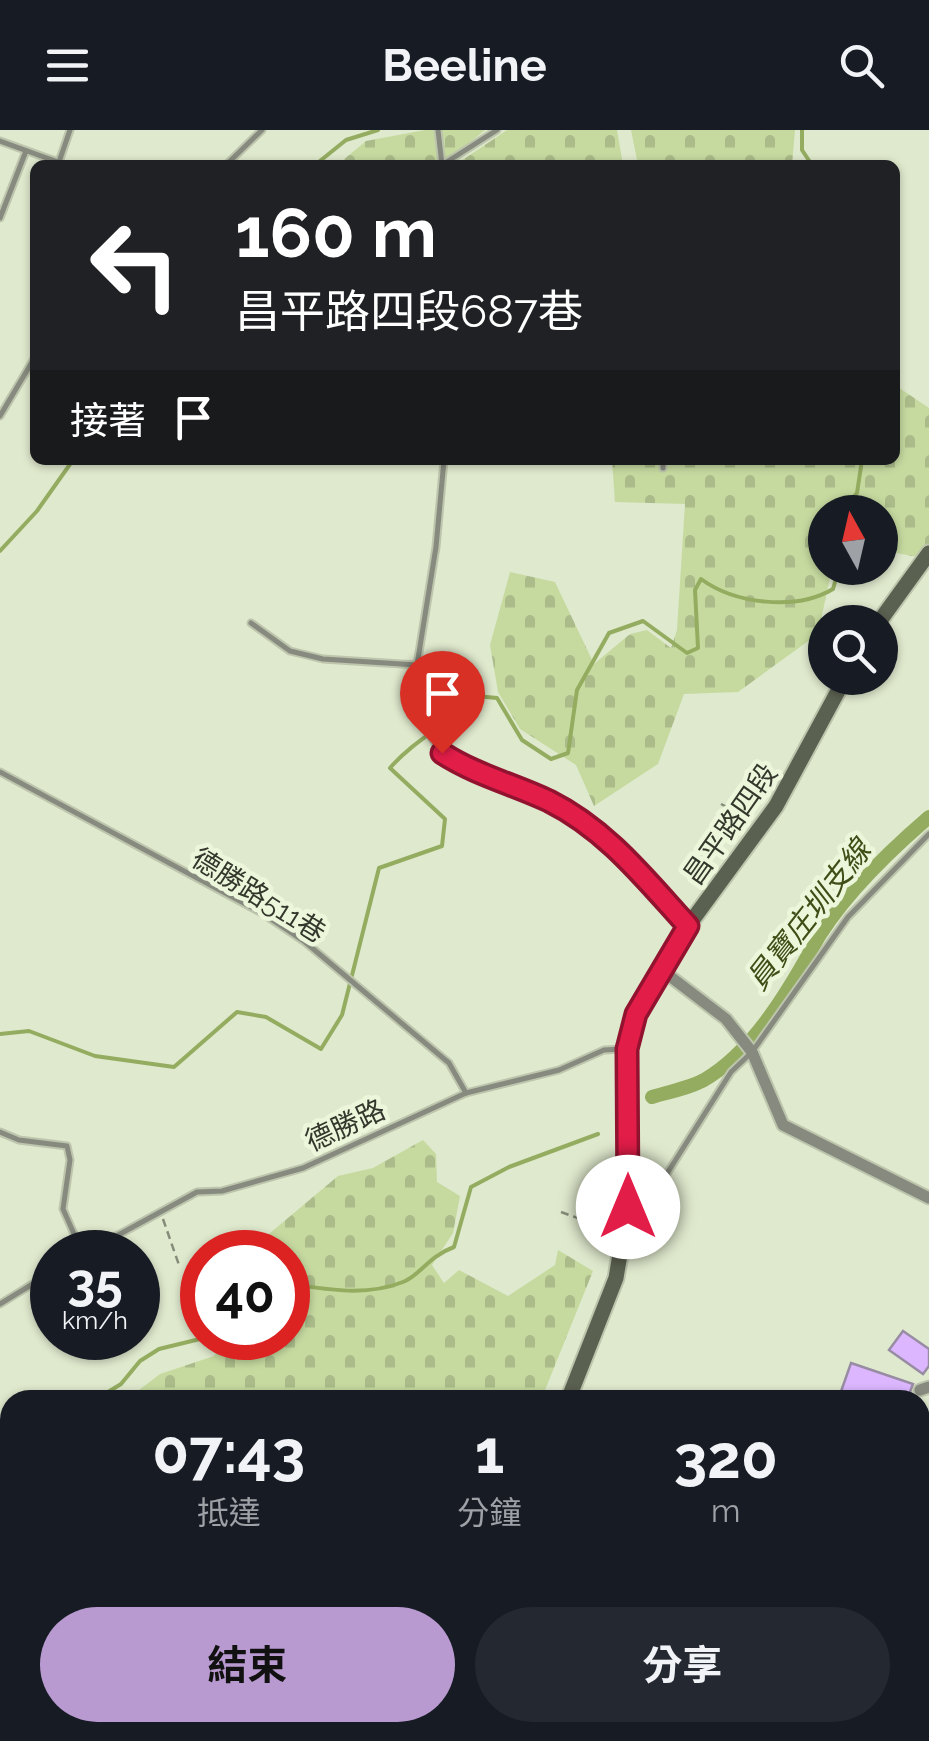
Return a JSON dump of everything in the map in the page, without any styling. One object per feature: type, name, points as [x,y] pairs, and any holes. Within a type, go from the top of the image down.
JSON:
[{"type":"street","points":[[891,605],[929,553]]},
{"type":"street","name":"昌平路四段","points":[[572,1390],[616,1278],[628,1207],[627,1049],[636,1014],[688,926],[804,760],[837,695]]},
{"type":"street","points":[[664,971],[726,1019],[752,1052],[783,1125],[929,1198]]},
{"type":"lane","points":[[63,160],[70,130]]},
{"type":"lane","points":[[231,160],[262,130]]},
{"type":"lane","points":[[438,130],[441,160]]},
{"type":"lane","points":[[449,160],[496,130]]},
{"type":"lane","points":[[0,141],[52,160]]},
{"type":"lane","points":[[0,218],[26,150]]},
{"type":"lane","points":[[0,414],[30,365]]},
{"type":"lane","points":[[444,465],[436,547],[417,664],[417,692],[426,728],[436,746],[468,770],[550,802],[609,839],[688,926]]},
{"type":"lane","points":[[251,622],[290,651],[323,659],[417,664]]},
{"type":"lane","name":"德勝路511巷","points":[[0,772],[305,942],[450,1063],[466,1093]]},
{"type":"lane","points":[[616,1278],[656,1191],[731,1072],[752,1052],[848,916],[929,834]]},
{"type":"lane","name":"德勝路","points":[[126,1230],[196,1192],[222,1191],[303,1168],[466,1093],[559,1070],[604,1050],[627,1049]]},
{"type":"lane","points":[[0,1132],[18,1140],[67,1146],[70,1160],[62,1209],[73,1230]]},
{"type":"lane","points":[[0,1304],[30,1286]]},
{"type":"path","points":[[720,804],[762,825]]},
{"type":"path","points":[[160,1212],[179,1265]]},
{"type":"path","points":[[562,1212],[623,1234]]},
{"type":"green space","points":[[425,130],[485,130],[449,160],[343,160],[366,141]]},
{"type":"green space","points":[[507,130],[617,130],[622,160],[462,160]]},
{"type":"green space","points":[[631,130],[795,130],[792,160],[637,160]]},
{"type":"green space","points":[[900,388],[929,408],[929,548],[918,557],[898,553],[898,495],[808,495],[808,585],[828,585],[824,605],[808,605],[808,641],[738,692],[684,694],[658,764],[594,806],[576,765],[520,729],[498,692],[490,645],[510,572],[555,582],[594,664],[630,634],[647,630],[671,648],[677,630],[685,504],[615,502],[612,465],[900,465]]},
{"type":"green space","points":[[423,1140],[436,1154],[437,1182],[460,1196],[453,1233],[432,1265],[444,1283],[459,1270],[508,1296],[555,1265],[558,1250],[593,1271],[545,1390],[139,1390],[160,1374],[202,1360],[310,1360],[310,1230],[274,1230],[338,1176],[373,1168]]},
{"type":"building","points":[[903,1331],[929,1349],[929,1366],[923,1374],[889,1350]]},
{"type":"building","points":[[851,1363],[913,1384],[911,1390],[842,1390]]},
{"type":"waterway","points":[[321,160],[346,140],[378,130]]},
{"type":"waterway","points":[[802,130],[802,150],[809,160]]},
{"type":"waterway","points":[[0,551],[37,511],[69,465]]},
{"type":"waterway","points":[[855,495],[861,465]]},
{"type":"waterway","points":[[0,1034],[29,1031],[95,1056],[174,1067],[237,1012],[266,1017],[321,1049],[342,1015],[379,868],[442,846],[445,819],[390,768],[400,758],[476,696],[497,698],[522,740],[551,759],[568,753],[577,690],[609,633],[643,621],[687,653],[698,648],[695,590],[701,579],[731,594],[766,602],[802,600],[833,589],[834,585]]},
{"type":"waterway","name":"員寶庄圳支線","points":[[652,1097],[704,1080],[737,1055],[779,1004],[822,931],[849,895],[929,817]]},
{"type":"waterway","points":[[310,1287],[360,1291],[403,1282],[454,1247],[471,1187],[509,1167],[598,1134]]},
{"type":"waterway","points":[[111,1390],[140,1361],[159,1349],[180,1344]]},
{"type":"route","points":[[442,753],[468,770],[550,802],[609,839],[688,926],[636,1014],[627,1049],[628,1207]]}]
